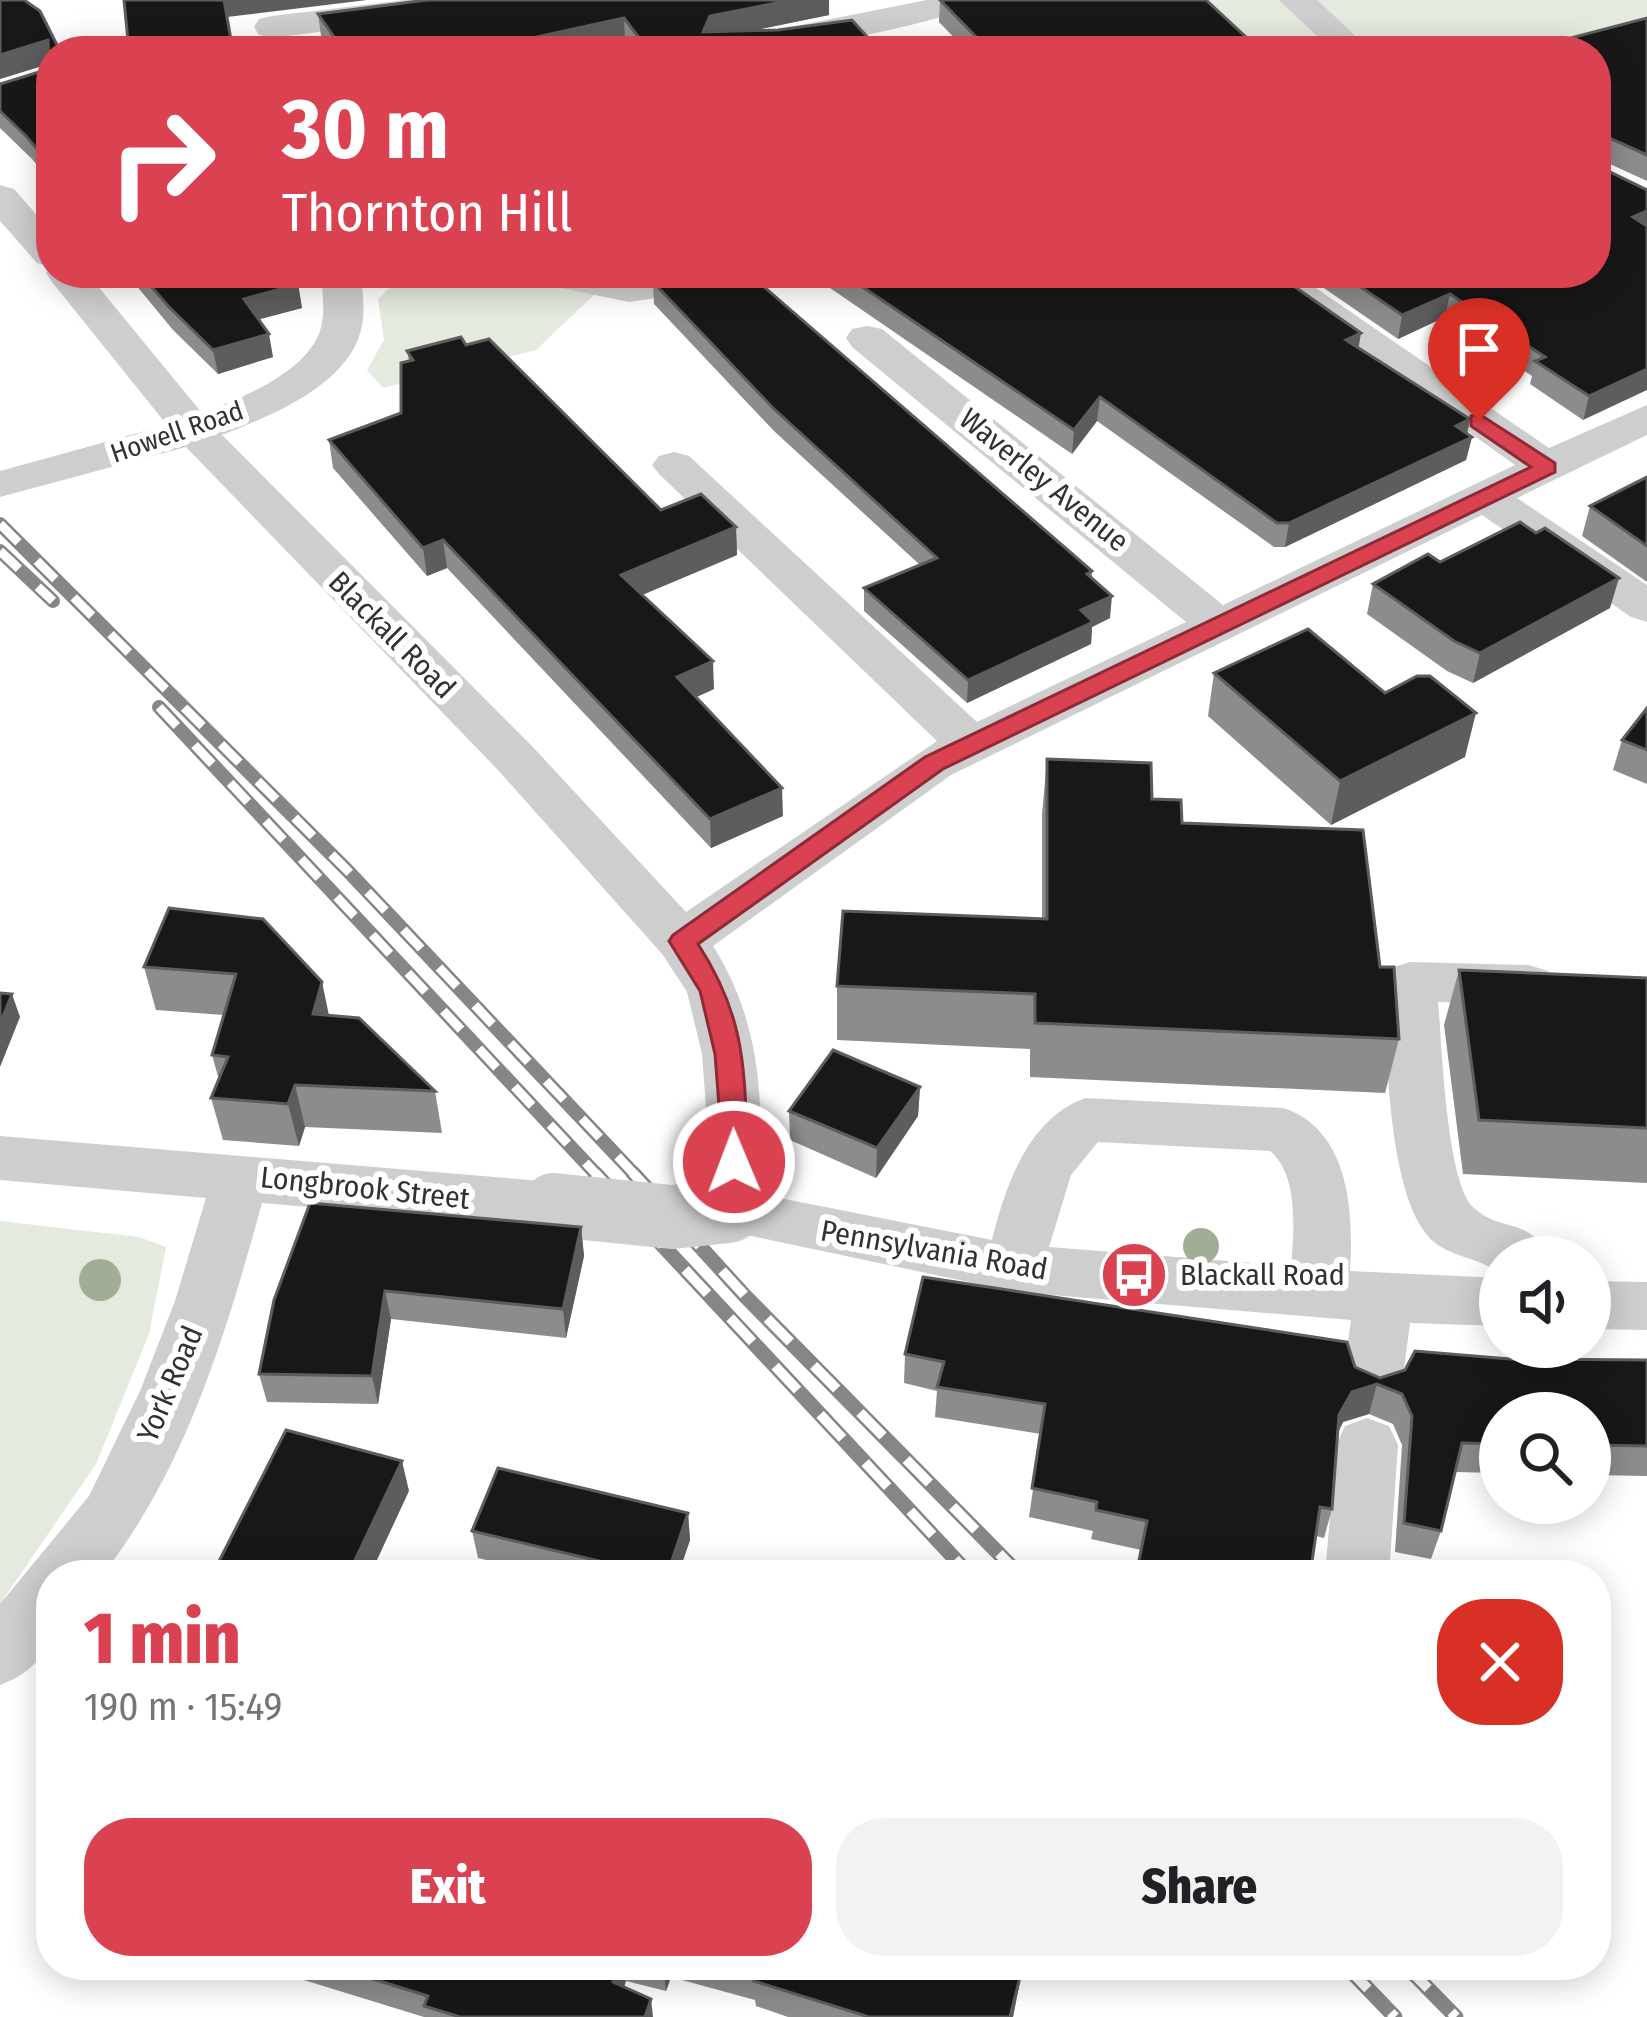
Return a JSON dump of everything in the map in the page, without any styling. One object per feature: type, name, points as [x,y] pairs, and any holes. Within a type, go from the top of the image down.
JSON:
[{"type":"street","points":[[272,26],[490,0]]},
{"type":"street","points":[[806,36],[966,0]]},
{"type":"street","points":[[1297,0],[1337,36]]},
{"type":"street","points":[[437,9],[454,36]]},
{"type":"street","points":[[893,20],[907,36]]},
{"type":"street","name":"Blackall Road","points":[[0,197],[36,235]]},
{"type":"street","name":"Blackall Road","points":[[81,288],[193,430],[514,757],[682,941],[713,990],[729,1054],[735,1120],[729,1211]]},
{"type":"street","name":"Howell Road","points":[[0,484],[97,459],[239,413],[320,362],[341,331],[341,288]]},
{"type":"street","points":[[1289,288],[1547,467]]},
{"type":"street","name":"Waverley Avenue","points":[[867,338],[1218,626]]},
{"type":"street","points":[[682,941],[934,763],[1218,626],[1289,615],[1486,498],[1647,418]]},
{"type":"street","points":[[674,465],[971,745]]},
{"type":"street","points":[[1486,498],[1647,607]]},
{"type":"street","points":[[1479,1236],[1462,1231],[1447,1218],[1427,1160],[1410,982],[1582,986]]},
{"type":"street","points":[[1016,1268],[1023,1230],[1045,1168],[1069,1133],[1086,1120],[1283,1130],[1304,1149],[1317,1196],[1324,1261],[1317,1293]]},
{"type":"street","name":"Longbrook Street","points":[[0,1158],[672,1217],[729,1211]]},
{"type":"street","name":"York Road","points":[[75,1560],[111,1516],[171,1390],[205,1301],[241,1176]]},
{"type":"street","name":"Pennsylvania Road","points":[[729,1211],[1016,1268],[1479,1301]]},
{"type":"street","points":[[1372,1377],[1384,1298]]},
{"type":"street","points":[[1611,1305],[1647,1306]]},
{"type":"street","points":[[1358,1560],[1367,1445]]},
{"type":"street","points":[[0,1655],[36,1609]]},
{"type":"shaded area","points":[[1160,0],[1284,0],[1323,36],[1219,36]]},
{"type":"shaded area","points":[[1313,0],[1647,0],[1647,21],[1590,36],[1357,36]]},
{"type":"shaded area","points":[[389,288],[622,288],[597,292],[536,350],[383,388],[367,370],[384,340],[378,299]]},
{"type":"shaded area","points":[[0,1221],[139,1237],[166,1247],[149,1334],[96,1464],[0,1604]]},
{"type":"building","points":[[0,0],[24,0],[40,11],[52,36],[36,36],[36,44],[0,55]]},
{"type":"building","points":[[124,0],[224,0],[230,36],[128,36]]},
{"type":"building","points":[[427,0],[792,0],[710,16],[703,32],[778,30],[852,20],[866,36],[638,36],[624,18],[541,36],[333,36],[318,14]]},
{"type":"building","points":[[940,0],[1206,0],[1245,36],[975,36]]},
{"type":"building","points":[[1647,18],[1647,155],[1611,139],[1611,36],[1578,36]]},
{"type":"building","points":[[36,73],[36,148],[0,111],[0,84]]},
{"type":"building","points":[[1611,172],[1647,190],[1647,211],[1633,217],[1647,226],[1647,369],[1589,396],[1535,361],[1545,357],[1450,294],[1402,315],[1362,288],[1611,288]]},
{"type":"building","points":[[153,288],[284,288],[244,299],[269,334],[213,350]]},
{"type":"building","points":[[659,288],[765,288],[1092,571],[1087,574],[1112,596],[1081,610],[1093,622],[968,680],[864,588],[937,558],[773,408]]},
{"type":"building","points":[[864,288],[1296,288],[1361,333],[1346,340],[1470,419],[1456,426],[1472,437],[1289,523],[1277,523],[1100,397],[1074,430]]},
{"type":"building","points":[[461,337],[466,345],[489,339],[661,510],[701,494],[736,527],[621,575],[713,661],[677,677],[782,788],[710,819],[443,540],[423,548],[329,440],[401,413],[401,363],[413,360],[407,351]]},
{"type":"building","points":[[1647,477],[1647,546],[1590,506]]},
{"type":"building","points":[[1520,522],[1536,533],[1545,528],[1619,578],[1480,653],[1454,641],[1373,584],[1428,554],[1440,562]]},
{"type":"building","points":[[1308,629],[1385,693],[1417,676],[1430,676],[1476,713],[1340,781],[1214,673]]},
{"type":"building","points":[[1647,708],[1647,750],[1622,740]]},
{"type":"building","points":[[1047,759],[1151,763],[1152,799],[1181,800],[1182,823],[1363,830],[1380,967],[1394,967],[1399,1039],[1035,1023],[1035,994],[837,986],[843,911],[1047,919]]},
{"type":"building","points":[[169,908],[263,919],[322,982],[313,1014],[359,1018],[435,1091],[295,1085],[288,1104],[211,1098],[228,1057],[212,1055],[236,974],[144,967]]},
{"type":"building","points":[[1459,970],[1647,978],[1647,1128],[1479,1120]]},
{"type":"building","points":[[0,993],[12,994],[0,1024]]},
{"type":"building","points":[[833,1050],[920,1087],[877,1148],[789,1111]]},
{"type":"building","points":[[310,1203],[581,1227],[563,1309],[385,1291],[372,1376],[259,1374],[274,1300]]},
{"type":"building","points":[[923,1277],[1347,1342],[1355,1367],[1380,1378],[1405,1370],[1415,1351],[1479,1356],[1479,1368],[1611,1368],[1611,1360],[1647,1360],[1647,1446],[1611,1445],[1611,1392],[1479,1392],[1479,1443],[1462,1443],[1441,1531],[1404,1523],[1412,1416],[1402,1394],[1377,1384],[1352,1392],[1339,1415],[1332,1509],[1320,1507],[1312,1560],[1139,1560],[1147,1521],[1096,1510],[1097,1502],[1032,1488],[1045,1404],[937,1387],[944,1362],[905,1354]]},
{"type":"building","points":[[286,1430],[402,1461],[355,1560],[220,1560]]},
{"type":"building","points":[[498,1468],[688,1513],[672,1560],[595,1560],[472,1531]]},
{"type":"building","points":[[376,1980],[614,1980],[651,1999],[645,2017],[460,2017],[424,2006],[428,1996]]},
{"type":"building","points":[[1019,1980],[1010,2017],[869,2017],[754,1981]]},
{"type":"railway","points":[[0,524],[347,870],[636,1176]]},
{"type":"railway","points":[[0,551],[53,601]]},
{"type":"railway","points":[[159,707],[598,1176]]},
{"type":"railway","points":[[595,1173],[956,1560]]},
{"type":"railway","points":[[633,1173],[746,1297],[1005,1560]]},
{"type":"railway","points":[[1359,1980],[1395,2017]]},
{"type":"railway","points":[[1420,1980],[1456,2017]]},
{"type":"place","name":"Blackall Road","points":[[1134,1275]]},
{"type":"route","points":[[734,1162],[729,1054],[713,990],[682,941],[934,763],[1547,467],[1479,421]]}]
